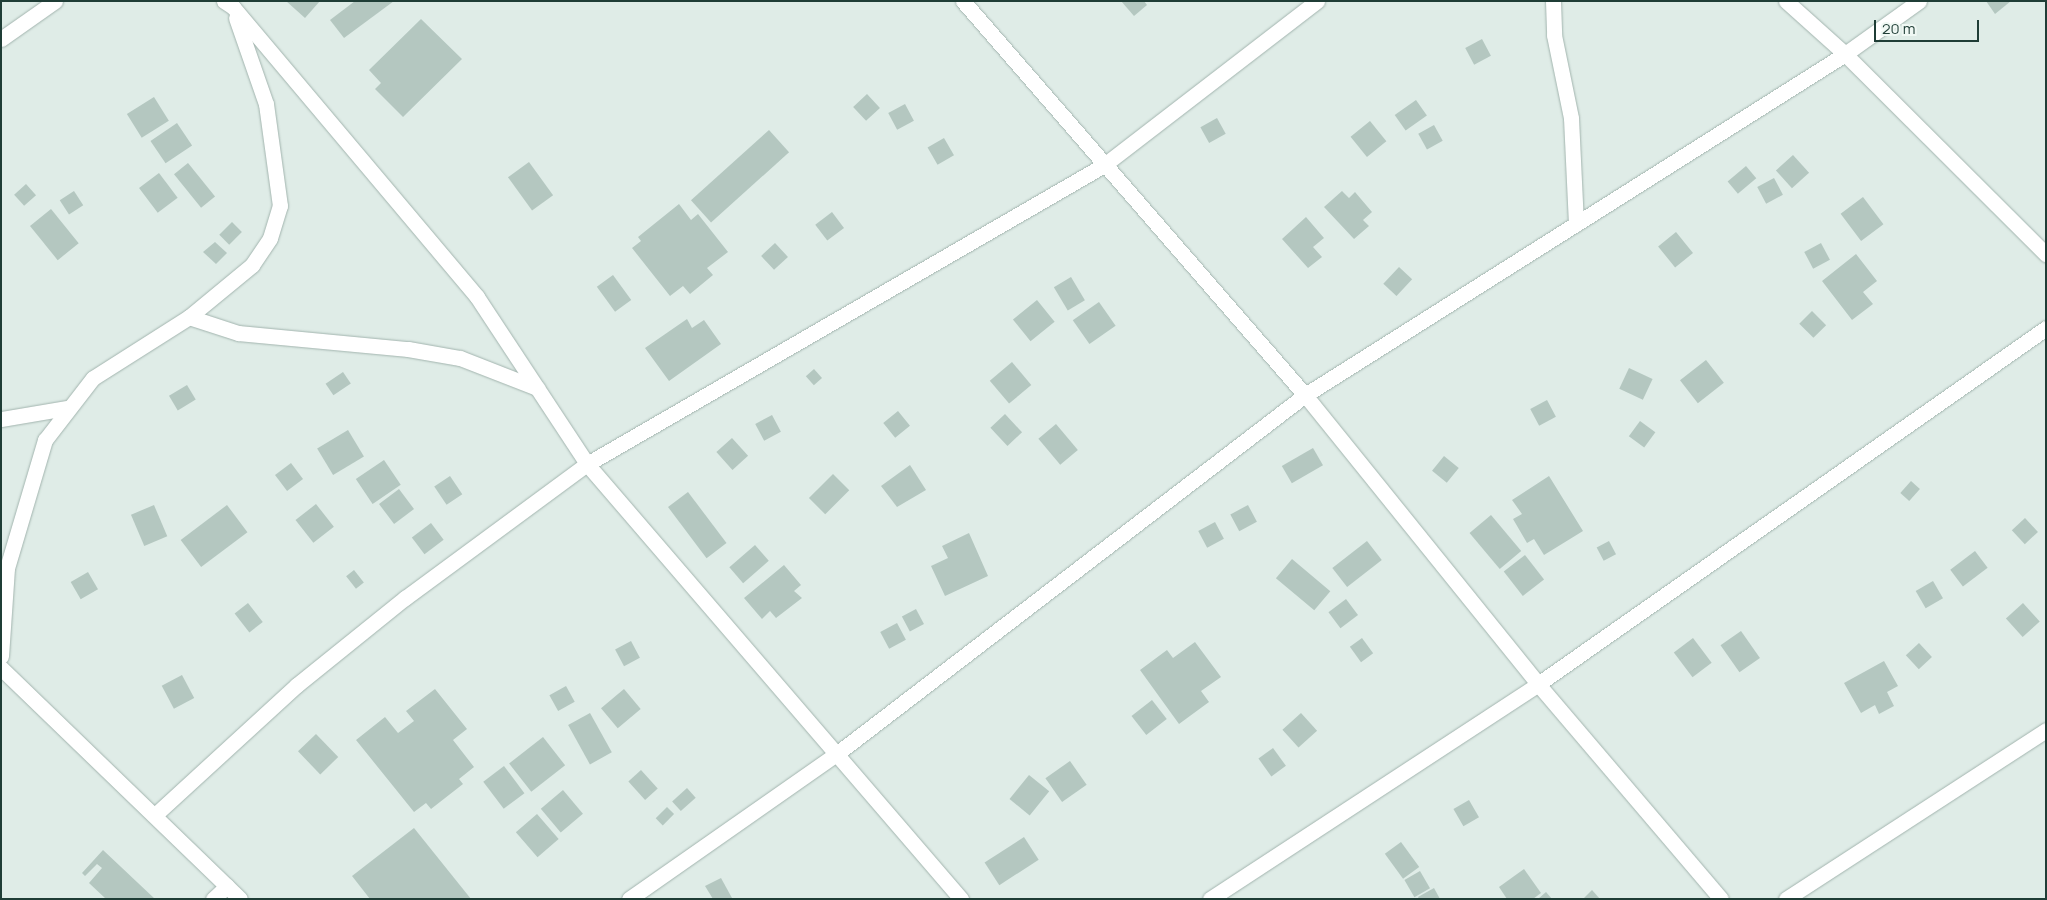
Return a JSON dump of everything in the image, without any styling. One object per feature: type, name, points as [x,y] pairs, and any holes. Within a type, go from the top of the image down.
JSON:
[{"type":"street","points":[[1,39],[55,1]]},
{"type":"street","points":[[963,1],[1305,395],[1538,684],[1721,899]]},
{"type":"street","points":[[156,814],[297,685],[405,598],[587,464],[1104,165],[1316,1]]},
{"type":"street","points":[[1553,1],[1554,35],[1571,118],[1576,224]]},
{"type":"street","points":[[1786,1],[1846,54],[2046,254]]},
{"type":"street","points":[[628,899],[835,755],[1305,395],[1846,54],[1918,1]]},
{"type":"street","points":[[1,656],[8,568],[45,440],[67,408],[93,378],[190,317],[252,265],[270,238],[280,206],[266,104],[228,4]]},
{"type":"street","points":[[228,4],[477,297],[587,464],[960,899]]},
{"type":"street","points":[[190,317],[238,333],[408,349],[460,358],[537,388]]},
{"type":"street","points":[[1210,899],[1538,684],[2046,328]]},
{"type":"street","points":[[1,419],[67,408]]},
{"type":"street","points":[[1,668],[156,814],[240,899]]},
{"type":"street","points":[[1786,899],[2046,730]]},
{"type":"street","points":[[213,899],[227,886]]},
{"type":"building","points":[[286,1],[320,1],[305,18]]},
{"type":"building","points":[[355,1],[394,1],[344,38],[330,20]]},
{"type":"building","points":[[1121,1],[1144,1],[1147,5],[1134,16]]},
{"type":"building","points":[[1986,1],[2011,1],[1995,14]]},
{"type":"building","points":[[421,19],[462,59],[403,117],[375,89],[381,83],[369,70]]},
{"type":"building","points":[[1482,39],[1491,56],[1474,65],[1465,48]]},
{"type":"building","points":[[867,94],[880,108],[866,121],[853,107]]},
{"type":"building","points":[[154,97],[169,121],[142,138],[127,114]]},
{"type":"building","points":[[1416,100],[1427,116],[1406,130],[1395,115]]},
{"type":"building","points":[[905,104],[914,121],[897,130],[888,113]]},
{"type":"building","points":[[1217,118],[1226,134],[1209,143],[1200,127]]},
{"type":"building","points":[[1370,121],[1386,141],[1367,157],[1351,137]]},
{"type":"building","points":[[177,123],[192,145],[166,163],[150,141]]},
{"type":"building","points":[[1434,125],[1443,141],[1427,149],[1418,134]]},
{"type":"building","points":[[769,130],[789,152],[711,223],[691,200]]},
{"type":"building","points":[[944,138],[954,155],[938,165],[928,148]]},
{"type":"building","points":[[1793,155],[1809,173],[1792,188],[1776,170]]},
{"type":"building","points":[[529,162],[553,195],[532,210],[508,177]]},
{"type":"building","points":[[188,163],[215,196],[201,208],[174,174]]},
{"type":"building","points":[[1746,166],[1756,178],[1738,194],[1728,181]]},
{"type":"building","points":[[159,173],[178,198],[158,213],[139,188]]},
{"type":"building","points":[[1774,178],[1783,195],[1766,204],[1757,187]]},
{"type":"building","points":[[26,184],[36,195],[24,206],[14,195]]},
{"type":"building","points":[[74,191],[83,205],[69,215],[60,200]]},
{"type":"building","points":[[1342,191],[1349,198],[1355,192],[1372,212],[1363,220],[1369,226],[1354,239],[1324,207]]},
{"type":"building","points":[[1863,197],[1883,224],[1861,241],[1841,214]]},
{"type":"building","points":[[679,204],[691,220],[698,214],[728,252],[707,268],[713,275],[690,294],[683,286],[670,296],[632,248],[641,241],[638,237]]},
{"type":"building","points":[[51,209],[79,243],[58,260],[30,226]]},
{"type":"building","points":[[832,212],[844,228],[827,241],[815,225]]},
{"type":"building","points":[[1306,217],[1324,238],[1313,247],[1322,257],[1308,268],[1282,239]]},
{"type":"building","points":[[232,222],[242,232],[229,245],[219,235]]},
{"type":"building","points":[[1676,232],[1693,253],[1675,267],[1658,246]]},
{"type":"building","points":[[215,242],[227,253],[216,264],[203,252]]},
{"type":"building","points":[[775,243],[788,257],[774,270],[761,256]]},
{"type":"building","points":[[1821,243],[1830,260],[1813,269],[1804,252]]},
{"type":"building","points":[[1856,254],[1877,281],[1863,292],[1873,304],[1852,320],[1822,281]]},
{"type":"building","points":[[1399,267],[1412,279],[1396,296],[1383,284]]},
{"type":"building","points":[[613,275],[631,300],[615,312],[597,287]]},
{"type":"building","points":[[1071,277],[1085,300],[1068,310],[1054,287]]},
{"type":"building","points":[[1037,300],[1055,322],[1031,341],[1013,320]]},
{"type":"building","points":[[1099,302],[1116,326],[1089,344],[1073,320]]},
{"type":"building","points":[[1812,311],[1826,325],[1813,338],[1799,324]]},
{"type":"building","points":[[687,319],[692,328],[704,320],[721,344],[669,381],[645,348]]},
{"type":"building","points":[[1706,360],[1724,383],[1698,403],[1680,380]]},
{"type":"building","points":[[1012,362],[1031,385],[1009,404],[990,381]]},
{"type":"building","points":[[1629,368],[1653,379],[1643,400],[1619,389]]},
{"type":"building","points":[[814,369],[822,378],[814,385],[806,376]]},
{"type":"building","points":[[343,372],[351,384],[333,395],[326,384]]},
{"type":"building","points":[[187,385],[196,400],[178,410],[169,396]]},
{"type":"building","points":[[1547,400],[1556,417],[1539,426],[1530,409]]},
{"type":"building","points":[[898,411],[910,426],[895,438],[883,423]]},
{"type":"building","points":[[1005,414],[1022,432],[1007,446],[990,428]]},
{"type":"building","points":[[772,415],[781,432],[764,441],[755,424]]},
{"type":"building","points":[[1640,421],[1655,432],[1644,448],[1629,436]]},
{"type":"building","points":[[1056,424],[1078,450],[1060,465],[1038,439]]},
{"type":"building","points":[[348,430],[364,457],[333,475],[317,449]]},
{"type":"building","points":[[732,438],[748,456],[732,470],[716,452]]},
{"type":"building","points":[[1313,448],[1323,465],[1292,483],[1282,466]]},
{"type":"building","points":[[1444,456],[1459,468],[1447,483],[1432,471]]},
{"type":"building","points":[[384,460],[401,485],[373,504],[356,479]]},
{"type":"building","points":[[291,463],[303,479],[287,491],[275,475]]},
{"type":"building","points":[[910,465],[926,490],[897,507],[881,486]]},
{"type":"building","points":[[833,474],[849,490],[825,514],[809,498]]},
{"type":"building","points":[[450,476],[462,494],[447,505],[434,487]]},
{"type":"building","points":[[1549,476],[1583,531],[1544,555],[1534,539],[1527,543],[1513,519],[1522,514],[1512,500]]},
{"type":"building","points":[[1911,481],[1920,489],[1909,501],[1900,493]]},
{"type":"building","points":[[399,489],[414,509],[394,524],[379,504]]},
{"type":"building","points":[[688,492],[727,543],[707,558],[668,507]]},
{"type":"building","points":[[316,504],[334,527],[313,543],[296,520]]},
{"type":"building","points":[[154,505],[167,536],[144,546],[131,515]]},
{"type":"building","points":[[227,505],[247,532],[201,567],[181,540]]},
{"type":"building","points":[[1248,505],[1257,522],[1239,531],[1230,514]]},
{"type":"building","points":[[1491,515],[1521,551],[1500,569],[1470,533]]},
{"type":"building","points":[[2025,518],[2038,532],[2025,544],[2012,530]]},
{"type":"building","points":[[1215,522],[1224,539],[1207,548],[1198,531]]},
{"type":"building","points":[[431,523],[444,540],[424,554],[412,537]]},
{"type":"building","points":[[969,533],[988,576],[945,596],[931,566],[948,558],[942,546]]},
{"type":"building","points":[[1367,541],[1382,560],[1347,587],[1332,568]]},
{"type":"building","points":[[1609,541],[1616,554],[1604,561],[1597,548]]},
{"type":"building","points":[[755,545],[769,561],[743,583],[729,567]]},
{"type":"building","points":[[1975,551],[1988,568],[1963,586],[1950,570]]},
{"type":"building","points":[[1525,555],[1544,579],[1523,596],[1504,572]]},
{"type":"building","points":[[1292,559],[1330,591],[1314,610],[1276,578]]},
{"type":"building","points":[[784,565],[801,585],[794,591],[802,598],[776,618],[770,611],[762,619],[744,598]]},
{"type":"building","points":[[354,570],[364,583],[356,589],[346,576]]},
{"type":"building","points":[[88,572],[98,589],[81,599],[71,582]]},
{"type":"building","points":[[1933,581],[1943,598],[1926,608],[1916,591]]},
{"type":"building","points":[[1346,599],[1358,615],[1340,628],[1328,612]]},
{"type":"building","points":[[248,603],[263,622],[249,632],[235,613]]},
{"type":"building","points":[[2023,603],[2040,622],[2023,637],[2006,618]]},
{"type":"building","points":[[916,609],[924,624],[910,632],[902,617]]},
{"type":"building","points":[[897,623],[906,640],[889,649],[880,632]]},
{"type":"building","points":[[1741,631],[1760,658],[1739,672],[1721,645]]},
{"type":"building","points":[[1362,638],[1373,653],[1361,662],[1350,647]]},
{"type":"building","points":[[1693,638],[1712,663],[1692,677],[1674,652]]},
{"type":"building","points":[[631,641],[640,658],[624,666],[615,649]]},
{"type":"building","points":[[1195,642],[1221,677],[1201,691],[1209,702],[1179,724],[1140,670],[1167,650],[1173,658]]},
{"type":"building","points":[[1919,643],[1932,657],[1919,669],[1906,655]]},
{"type":"building","points":[[1884,661],[1898,686],[1887,692],[1894,706],[1879,714],[1875,705],[1861,713],[1844,683]]},
{"type":"building","points":[[182,675],[194,698],[174,709],[162,686]]},
{"type":"building","points":[[566,686],[575,702],[558,711],[549,695]]},
{"type":"building","points":[[435,689],[467,729],[453,740],[474,767],[459,779],[463,784],[431,809],[426,803],[414,812],[356,740],[385,717],[398,733],[414,721],[406,711]]},
{"type":"building","points":[[624,689],[641,709],[618,728],[601,708]]},
{"type":"building","points":[[1152,700],[1167,719],[1146,735],[1132,716]]},
{"type":"building","points":[[590,713],[612,752],[590,764],[568,725]]},
{"type":"building","points":[[1301,713],[1317,731],[1298,748],[1282,730]]},
{"type":"building","points":[[316,734],[338,757],[320,774],[298,751]]},
{"type":"building","points":[[543,737],[565,765],[531,792],[509,763]]},
{"type":"building","points":[[1273,748],[1286,766],[1271,776],[1258,759]]},
{"type":"building","points":[[1070,761],[1087,785],[1062,802],[1045,778]]},
{"type":"building","points":[[504,766],[524,793],[504,809],[483,782]]},
{"type":"building","points":[[641,770],[658,789],[645,800],[628,781]]},
{"type":"building","points":[[1029,775],[1049,791],[1030,815],[1009,799]]},
{"type":"building","points":[[687,788],[696,798],[681,811],[672,801]]},
{"type":"building","points":[[563,790],[583,814],[561,832],[541,809]]},
{"type":"building","points":[[1469,800],[1479,817],[1463,826],[1453,809]]},
{"type":"building","points":[[667,807],[674,814],[663,825],[656,818]]},
{"type":"building","points":[[537,814],[559,839],[538,857],[516,832]]},
{"type":"building","points":[[414,828],[471,899],[370,899],[352,876]]},
{"type":"building","points":[[1024,837],[1039,860],[999,885],[985,863]]},
{"type":"building","points":[[1401,842],[1419,867],[1403,879],[1385,854]]},
{"type":"building","points":[[103,850],[155,899],[106,899],[89,883],[102,868],[97,864],[85,876],[82,873]]},
{"type":"building","points":[[1524,869],[1541,893],[1533,899],[1507,899],[1499,887]]},
{"type":"building","points":[[1420,871],[1430,888],[1414,897],[1404,880]]},
{"type":"building","points":[[721,878],[732,898],[730,899],[713,899],[705,886]]},
{"type":"building","points":[[1434,888],[1440,899],[1419,899],[1418,897]]},
{"type":"building","points":[[1592,890],[1600,899],[1583,899]]},
{"type":"building","points":[[1546,892],[1552,899],[1538,899]]}]
